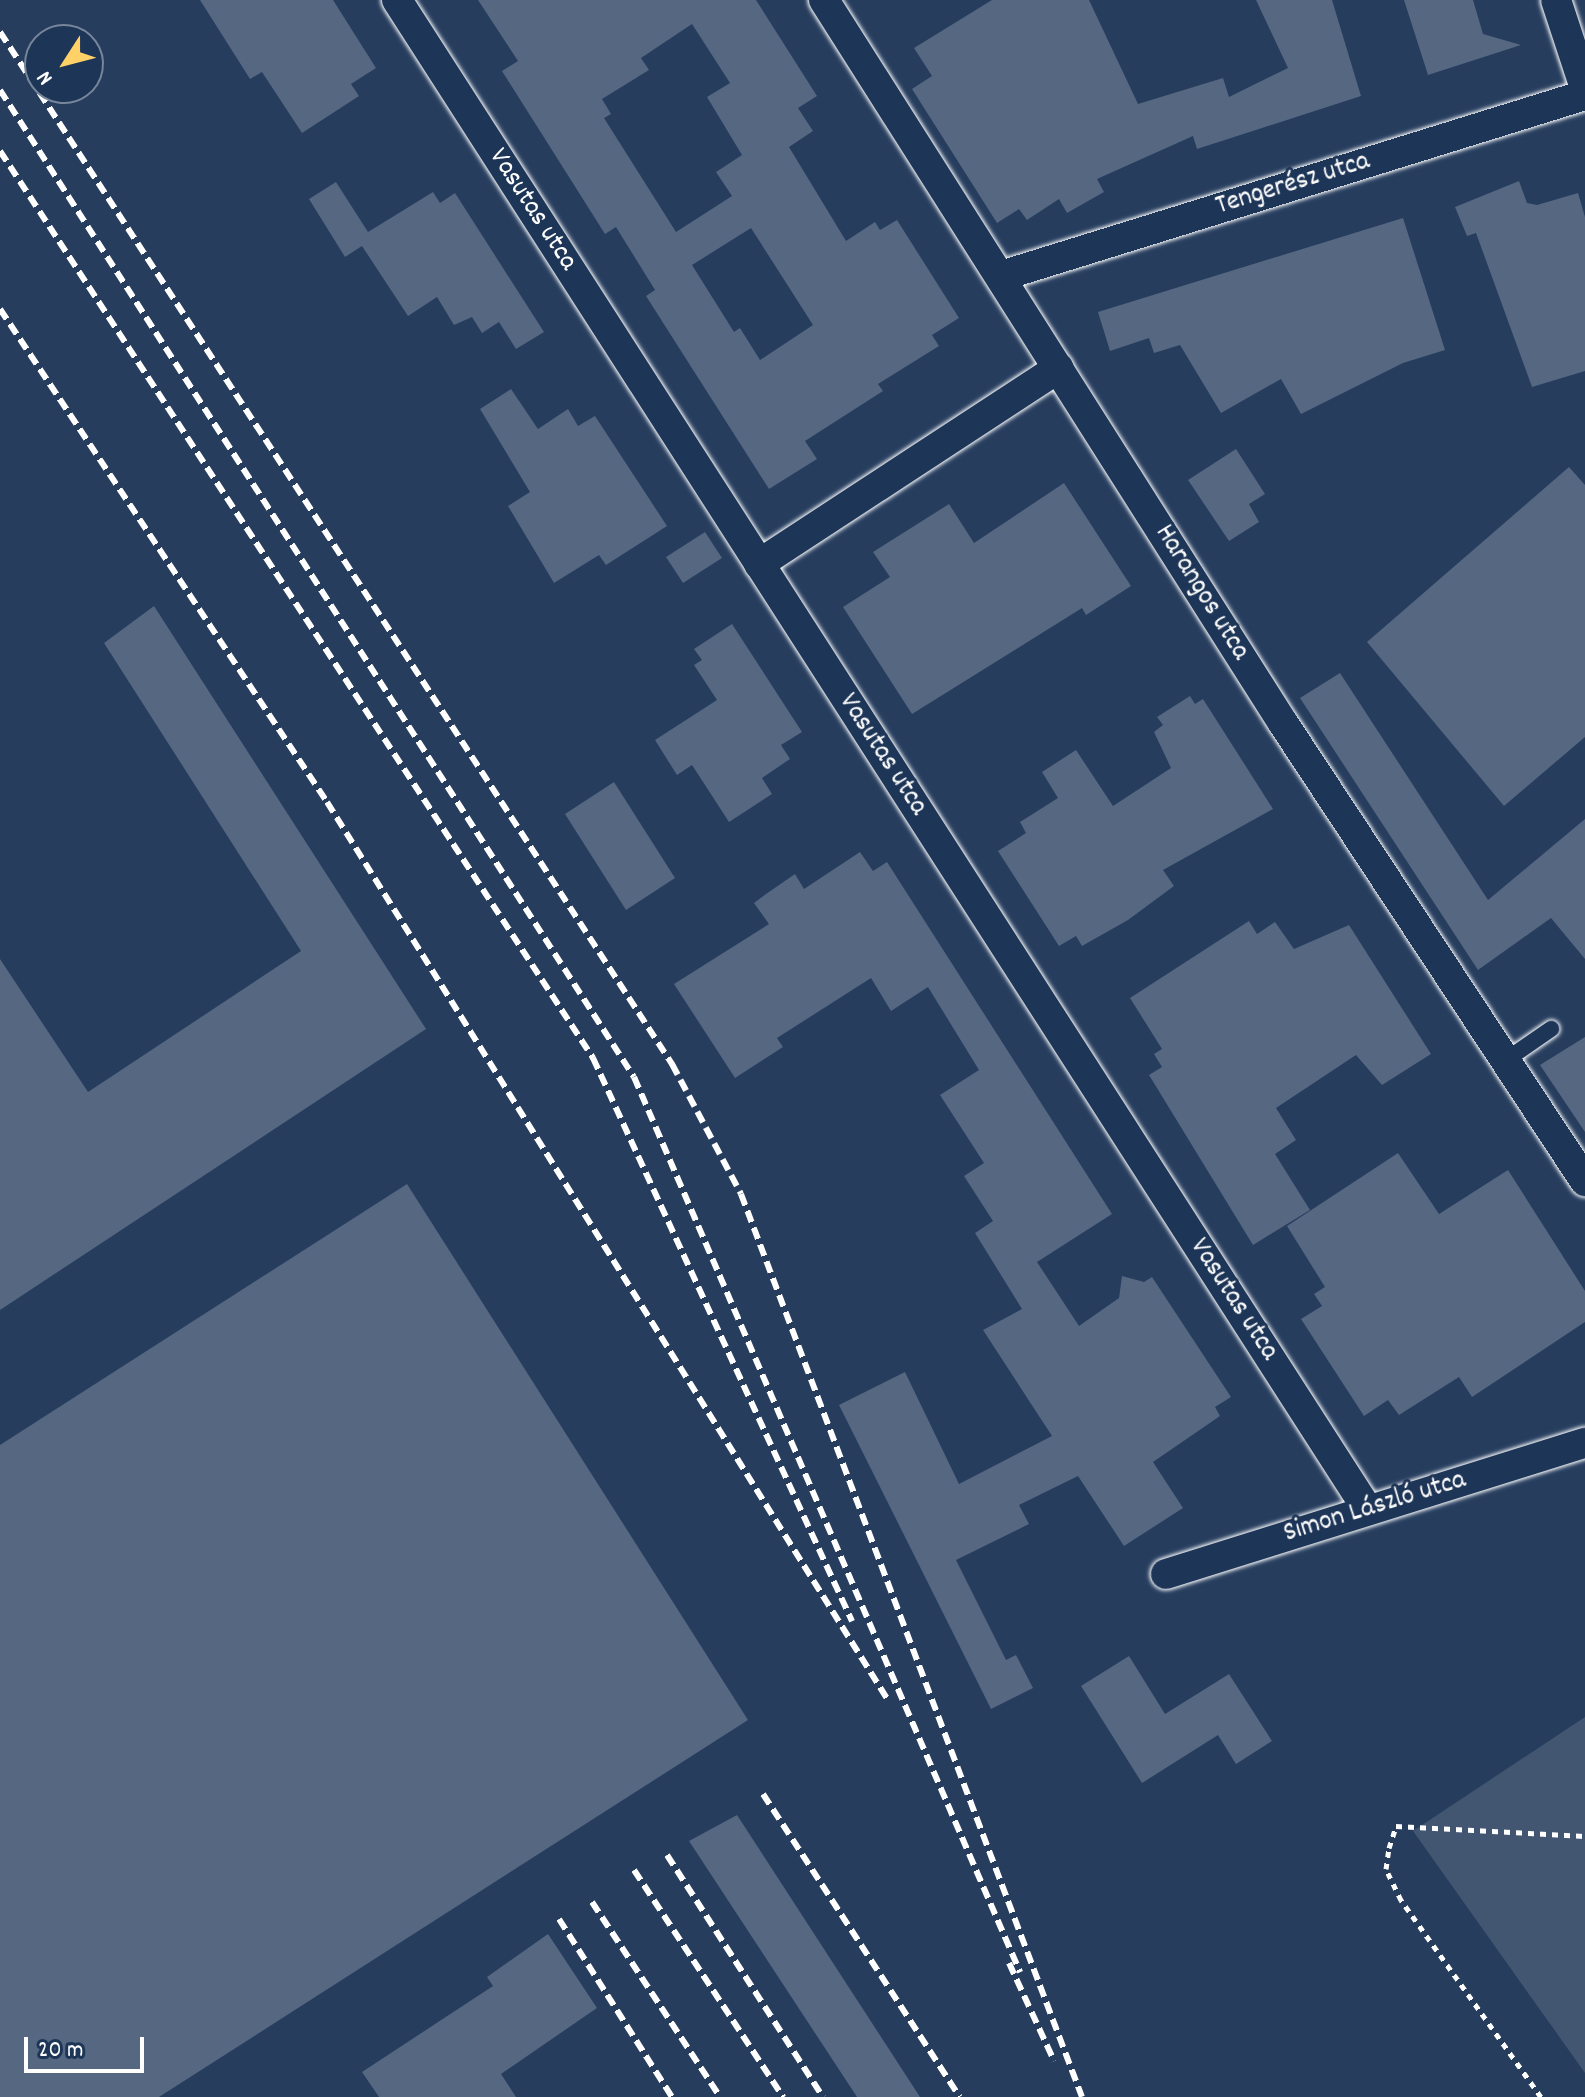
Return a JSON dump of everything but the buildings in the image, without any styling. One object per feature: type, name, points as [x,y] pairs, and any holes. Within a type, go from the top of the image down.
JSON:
[{"type":"street","name":"Vasutas utca","points":[[397,0],[1368,1510]]},
{"type":"street","name":"Harangos utca","points":[[824,0],[1585,1181]]},
{"type":"street","points":[[1556,0],[1585,88]]},
{"type":"street","name":"Tengerész utca","points":[[1001,276],[1585,95]]},
{"type":"street","points":[[759,564],[1059,368]]},
{"type":"street","name":"Simon László utca","points":[[1166,1574],[1585,1443]]},
{"type":"lane","points":[[1506,1060],[1551,1029]]},
{"type":"path","points":[[1541,2097],[1401,1900],[1386,1869],[1389,1848],[1396,1826],[1585,1836]]},
{"type":"shaded area","points":[[1585,1717],[1585,2073],[1413,1831]]},
{"type":"railway","points":[[0,32],[672,1064],[741,1194],[1082,2097]]},
{"type":"railway","points":[[0,90],[634,1077],[1020,1972]]},
{"type":"railway","points":[[0,151],[593,1058],[852,1621]]},
{"type":"railway","points":[[0,309],[327,802],[888,1700]]},
{"type":"railway","points":[[763,1794],[960,2097]]},
{"type":"railway","points":[[667,1855],[823,2097]]},
{"type":"railway","points":[[634,1870],[783,2097]]},
{"type":"railway","points":[[592,1902],[720,2097]]},
{"type":"railway","points":[[559,1919],[672,2097]]},
{"type":"railway","points":[[1009,1963],[1054,2061]]}]
